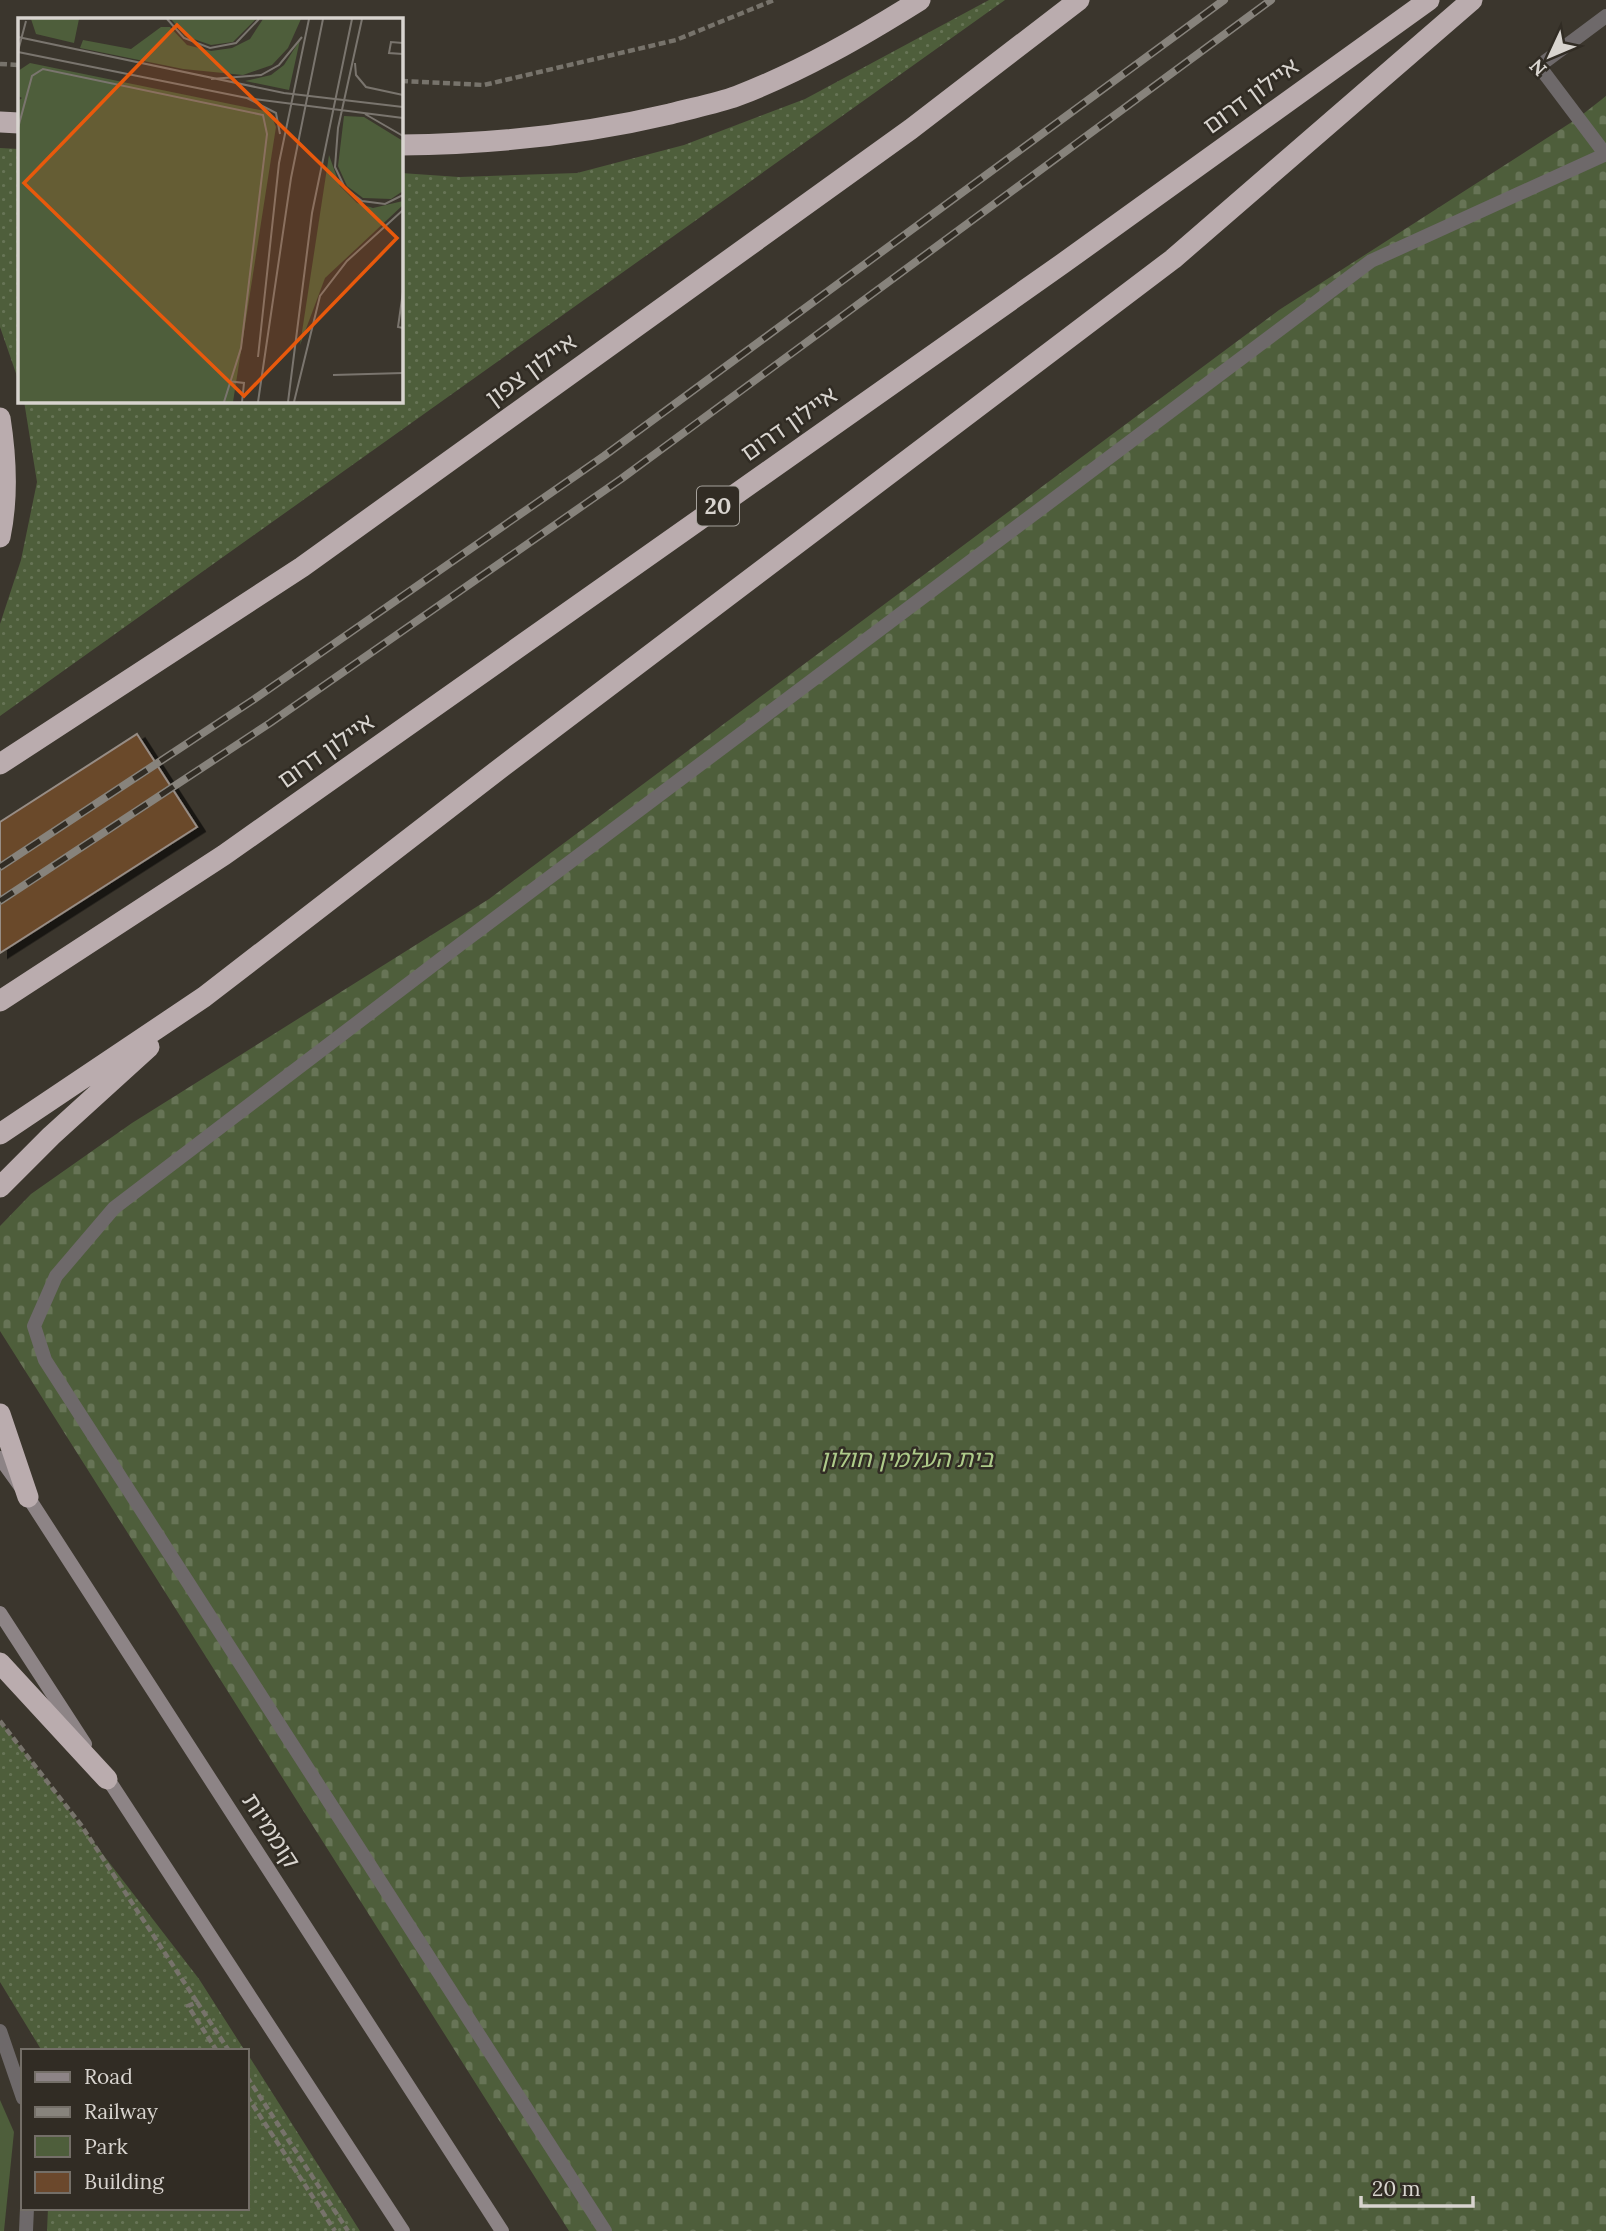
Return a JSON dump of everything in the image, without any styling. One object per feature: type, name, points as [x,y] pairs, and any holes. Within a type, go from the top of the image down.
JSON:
[{"type":"highway","points":[[402,145],[503,142],[560,135],[608,128],[735,97],[824,58],[920,0]]},
{"type":"highway","name":"איילון צפון","points":[[0,764],[302,567],[911,129],[1079,0]]},
{"type":"highway","name":"איילון דרום","points":[[0,1001],[224,855],[1039,280],[1429,0]]},
{"type":"highway","points":[[0,1134],[204,997],[502,767],[1173,259],[1472,0]]},
{"type":"highway","points":[[0,122],[18,123]]},
{"type":"highway","points":[[0,418],[4,489],[0,537]]},
{"type":"highway","points":[[0,1187],[51,1136],[204,997]]},
{"type":"highway","points":[[0,1414],[28,1497]]},
{"type":"highway","points":[[0,1663],[107,1779]]},
{"type":"main road","name":"קוממיות","points":[[0,1458],[28,1497],[502,2231]]},
{"type":"main road","points":[[0,1613],[403,2231]]},
{"type":"street","points":[[605,2231],[45,1360],[34,1326],[56,1276],[114,1208],[1371,261],[1606,155],[1539,66],[1606,16]]},
{"type":"street","points":[[0,2031],[21,2092]]},
{"type":"street","points":[[26,2231],[27,2210]]},
{"type":"path","points":[[402,81],[484,85],[676,40],[774,0]]},
{"type":"path","points":[[0,64],[18,65]]},
{"type":"path","points":[[0,1721],[80,1825],[228,2049]]},
{"type":"path","points":[[197,2002],[188,2006],[216,2049]]},
{"type":"path","points":[[248,2079],[348,2231]]},
{"type":"path","points":[[248,2098],[335,2231]]},
{"type":"green space","points":[[989,0],[1005,0],[0,716],[0,624],[21,560],[37,482],[24,402],[402,402],[402,173],[459,177],[577,173],[684,145],[805,99]]},
{"type":"green space","name":"בית העלמין חולון","points":[[1606,96],[1606,2231],[569,2231],[0,1331],[0,1226],[31,1194],[132,1123],[489,899],[1279,310],[1578,118]]},
{"type":"green space","points":[[0,148],[18,149],[18,379],[0,327]]},
{"type":"green space","points":[[0,1721],[199,1979],[244,2049],[41,2049],[0,1982]]},
{"type":"green space","points":[[248,2055],[360,2231],[47,2231],[48,2210],[248,2210]]},
{"type":"green space","points":[[0,2100],[14,2132],[4,2231],[0,2231]]},
{"type":"building","points":[[137,734],[197,827],[0,953],[0,822]]},
{"type":"railway","points":[[0,867],[253,700],[604,456],[1224,0]]},
{"type":"railway","points":[[0,901],[270,723],[621,479],[1271,0]]}]
